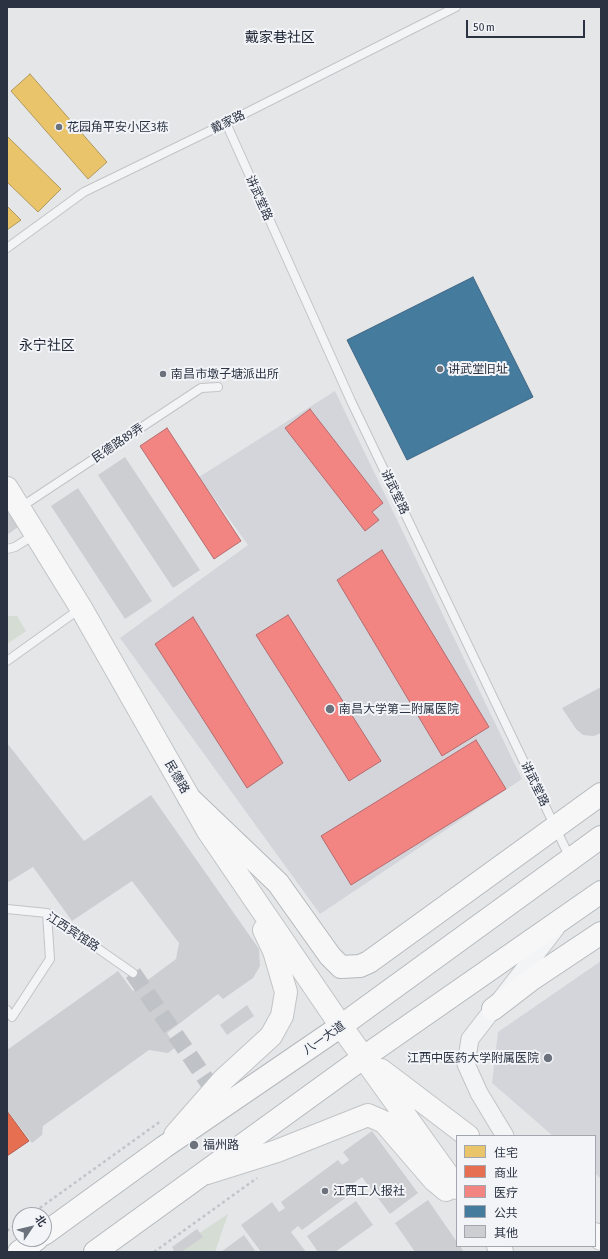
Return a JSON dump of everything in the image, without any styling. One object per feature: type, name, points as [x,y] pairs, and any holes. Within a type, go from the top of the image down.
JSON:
[{"type":"main road","name":"民德路","points":[[7,488],[21,507],[81,608],[208,831],[341,1026],[364,1057]]},
{"type":"main road","points":[[189,798],[278,883],[330,956],[341,967],[360,966],[369,962],[601,794]]},
{"type":"main road","name":"八一大道","points":[[52,1228],[164,1147],[341,1026],[570,858],[601,837]]},
{"type":"main road","points":[[164,1147],[224,1079],[271,1036],[282,1016],[286,992],[274,951],[244,885]]},
{"type":"main road","points":[[95,1252],[364,1057],[601,892]]},
{"type":"main road","points":[[493,1010],[532,979],[601,933]]},
{"type":"main road","points":[[364,1057],[467,1135]]},
{"type":"main road","points":[[364,1057],[456,1187]]},
{"type":"main road","points":[[202,1175],[277,1151],[368,1115],[384,1122],[434,1180],[456,1198]]},
{"type":"street","points":[[504,1135],[479,1093],[466,1064],[470,1039],[564,917]]},
{"type":"lane","name":"戴家路","points":[[7,248],[84,192],[226,123],[456,7]]},
{"type":"lane","name":"讲武堂路","points":[[226,123],[351,401],[570,858]]},
{"type":"lane","name":"民德路89弄","points":[[21,507],[201,388],[218,387]]},
{"type":"lane","points":[[7,549],[15,547],[36,533]]},
{"type":"lane","points":[[7,660],[81,608]]},
{"type":"lane","name":"江西宾馆路","points":[[7,909],[47,913],[133,973]]},
{"type":"lane","points":[[7,1010],[12,1017],[50,960],[47,913]]},
{"type":"path","points":[[41,1207],[165,1118]]},
{"type":"path","points":[[154,1252],[262,1174]]},
{"type":"shaded area","name":"南昌大学第二附属医院","points":[[335,391],[522,779],[320,914],[120,638],[248,545],[199,477]]},
{"type":"shaded area","points":[[7,616],[17,616],[26,631],[7,644]]},
{"type":"shaded area","name":"江西中医药大学附属医院","points":[[601,961],[601,1179],[596,1174],[596,1135],[552,1135],[492,1083],[498,1032]]},
{"type":"shaded area","points":[[228,1214],[215,1252],[171,1252]]},
{"type":"building: 住宅","name":"花园角平安小区3栋","points":[[30,74],[107,162],[88,179],[11,91]]},
{"type":"building: 住宅","points":[[7,136],[61,189],[38,212],[7,182]]},
{"type":"building: 住宅","points":[[7,206],[21,220],[7,230]]},
{"type":"building: 商业","points":[[7,1111],[29,1141],[7,1156]]},
{"type":"building: 医疗","points":[[310,409],[383,503],[372,512],[379,520],[365,531],[285,428]]},
{"type":"building: 医疗","points":[[167,428],[241,541],[214,559],[140,446]]},
{"type":"building: 医疗","points":[[382,550],[489,727],[442,756],[337,580]]},
{"type":"building: 医疗","points":[[288,615],[381,761],[349,781],[256,635]]},
{"type":"building: 医疗","points":[[193,617],[283,763],[247,788],[155,644]]},
{"type":"building: 医疗","points":[[476,740],[506,789],[351,885],[321,836]]},
{"type":"building: 公共","name":"讲武堂旧址","points":[[473,277],[533,397],[407,460],[347,340]]},
{"type":"building: 其他","points":[[125,457],[200,570],[173,588],[98,475]]},
{"type":"building: 其他","points":[[78,488],[152,601],[125,619],[51,506]]},
{"type":"building: 其他","points":[[7,504],[22,524],[7,535]]},
{"type":"building: 其他","points":[[601,687],[601,733],[594,736],[583,735],[576,729],[562,708]]},
{"type":"building: 其他","points":[[7,743],[84,841],[151,795],[259,949],[260,966],[253,978],[223,999],[218,994],[167,1033],[176,1047],[168,1053],[149,1050],[43,1126],[42,1135],[32,1143],[7,1110],[7,1050],[118,971],[133,991],[176,959],[179,943],[132,881],[72,921],[33,867],[7,883]]},
{"type":"building: 其他","points":[[247,1005],[254,1016],[227,1035],[220,1025]]},
{"type":"building: 其他","name":"江西工人报社","points":[[372,1131],[418,1193],[390,1214],[362,1177],[352,1184],[356,1190],[302,1230],[298,1226],[291,1232],[306,1252],[261,1252],[241,1225],[272,1202],[279,1212],[285,1208],[281,1202],[338,1160],[342,1165],[349,1160],[343,1152]]},
{"type":"building: 其他","points":[[428,1200],[456,1241],[456,1247],[461,1247],[464,1252],[415,1252],[395,1223]]},
{"type":"building: 其他","points":[[356,1201],[373,1225],[335,1252],[318,1252],[307,1236]]},
{"type":"building: 其他","points":[[197,1229],[203,1237],[181,1252],[175,1252],[172,1247]]},
{"type":"building: 其他","points":[[244,1235],[256,1252],[221,1252]]},
{"type":"tunnel","points":[[133,973],[214,1091]]},
{"type":"place","name":"花园角平安小区3栋","points":[[59,127]]},
{"type":"place","name":"讲武堂旧址","points":[[440,369]]},
{"type":"place","name":"南昌市墩子塘派出所","points":[[163,374]]},
{"type":"place","name":"南昌大学第二附属医院","points":[[330,709]]},
{"type":"place","name":"江西中医药大学附属医院","points":[[548,1058]]},
{"type":"place","name":"福州路","points":[[194,1145]]},
{"type":"place","name":"江西工人报社","points":[[325,1191]]},
{"type":"district","name":"戴家巷社区","points":[[280,38]]},
{"type":"district","name":"永宁社区","points":[[47,346]]}]
